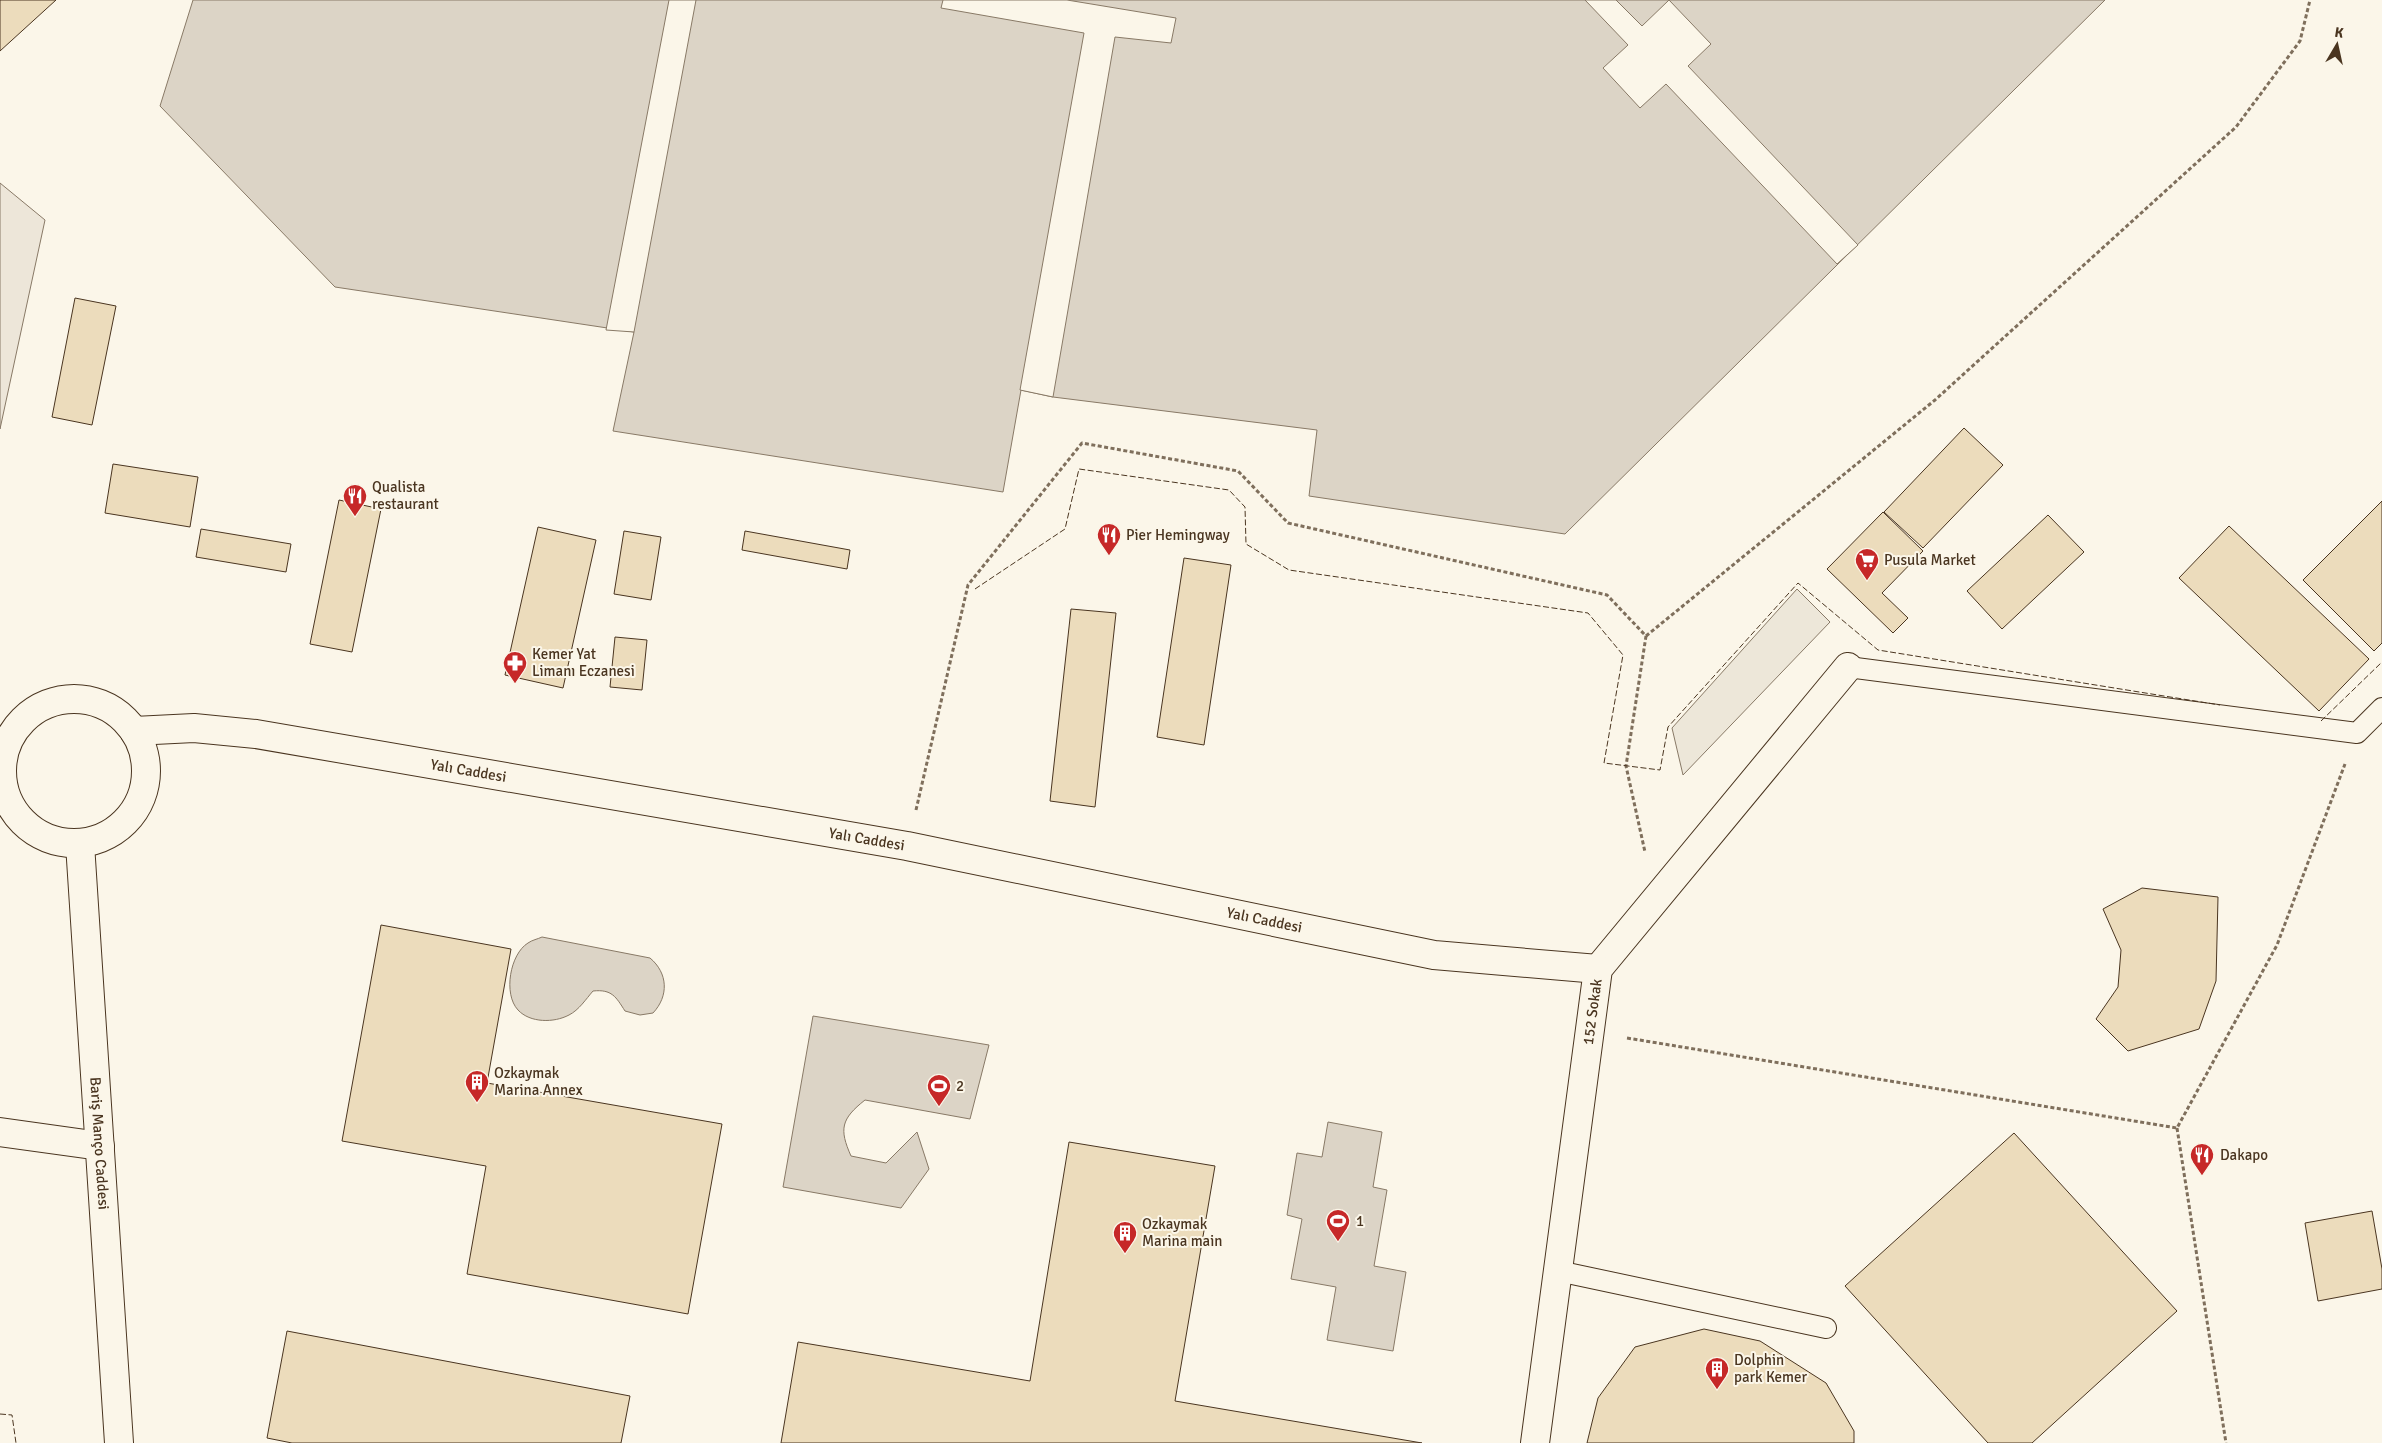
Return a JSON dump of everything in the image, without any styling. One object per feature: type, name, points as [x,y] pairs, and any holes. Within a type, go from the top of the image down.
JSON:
[{"type":"street","name":"152 Sokak","points":[[1535,1443],[1598,969],[1848,667]]},
{"type":"street","points":[[63,699],[90,701],[115,711],[134,730],[144,753],[146,779],[140,803],[125,823],[104,838],[80,844],[46,838],[17,817],[2,785],[2,748],[16,726],[37,708],[63,699]]},
{"type":"street","name":"Yalı Caddesi","points":[[134,730],[194,728],[256,734],[907,846],[1434,955],[1598,969]]},
{"type":"street","name":"Bariş Manço Caddesi","points":[[80,844],[119,1443]]},
{"type":"street","points":[[0,1132],[100,1146]]},
{"type":"lane","points":[[1848,667],[2357,733],[2382,708]]},
{"type":"lane","points":[[1558,1271],[1826,1328]]},
{"type":"path","points":[[1656,899],[1626,766],[1646,636],[1935,400],[2236,127],[2300,41],[2310,0]]},
{"type":"path","points":[[907,846],[968,585],[1082,443],[1238,472],[1288,523],[1607,595],[1646,636]]},
{"type":"path","points":[[2226,1443],[2177,1128],[2277,945],[2357,733]]},
{"type":"path","points":[[1590,1032],[1912,1083],[2177,1128]]},
{"type":"shaded area","points":[[193,0],[2105,0],[1565,534],[1309,496],[1317,430],[1053,397],[1021,390],[1003,492],[613,431],[634,332],[335,287],[160,106]]},
{"type":"shaded area","points":[[0,183],[45,220],[0,429]]},
{"type":"shaded area","points":[[1797,589],[1830,622],[1683,775],[1672,728]]},
{"type":"shaded area","points":[[542,937],[650,958],[656,964],[663,978],[664,992],[662,999],[653,1013],[640,1015],[625,1011],[613,995],[605,991],[593,991],[576,1010],[563,1018],[542,1020],[523,1014],[513,1003],[511,994],[510,985],[513,965],[522,948]]},
{"type":"shaded area","name":"2","points":[[813,1016],[989,1045],[970,1119],[865,1100],[847,1119],[844,1131],[851,1156],[886,1163],[917,1132],[929,1169],[901,1208],[783,1187]]},
{"type":"shaded area","name":"1","points":[[1328,1122],[1382,1132],[1373,1187],[1387,1190],[1374,1266],[1406,1272],[1393,1351],[1327,1340],[1336,1287],[1291,1279],[1302,1219],[1287,1215],[1297,1153],[1322,1157]]},
{"type":"pier","points":[[669,0],[696,0],[634,332],[606,330]]},
{"type":"pier","points":[[943,0],[1067,0],[1176,18],[1171,43],[1115,37],[1053,397],[1020,390],[1084,33],[941,8]]},
{"type":"pier","points":[[1585,0],[1616,0],[1642,26],[1669,0],[1711,44],[1688,66],[1858,245],[1837,264],[1666,84],[1640,108],[1603,68],[1628,45]]},
{"type":"building","points":[[0,0],[56,0],[0,51]]},
{"type":"building","points":[[75,298],[116,306],[92,425],[52,417]]},
{"type":"building","points":[[1964,428],[2003,465],[1923,548],[1884,512]]},
{"type":"building","points":[[113,464],[198,477],[190,527],[105,513]]},
{"type":"building","points":[[339,500],[381,509],[352,652],[310,644]]},
{"type":"building","points":[[2382,501],[2382,643],[2374,651],[2303,580]]},
{"type":"building","name":"Pusula Market","points":[[1883,512],[1923,551],[1882,593],[1908,618],[1893,633],[1827,569]]},
{"type":"building","points":[[2048,515],[2084,552],[2002,629],[1967,591]]},
{"type":"building","points":[[2229,526],[2369,659],[2319,711],[2179,578]]},
{"type":"building","points":[[538,527],[596,540],[563,688],[505,675]]},
{"type":"building","points":[[201,529],[291,544],[286,572],[196,557]]},
{"type":"building","points":[[624,531],[661,537],[651,600],[614,594]]},
{"type":"building","points":[[745,531],[850,550],[847,569],[742,550]]},
{"type":"building","points":[[1184,558],[1231,565],[1204,745],[1157,737]]},
{"type":"building","points":[[1071,609],[1116,613],[1095,807],[1050,801]]},
{"type":"building","points":[[615,637],[647,640],[642,690],[610,687]]},
{"type":"building","points":[[2142,888],[2218,897],[2216,981],[2199,1029],[2128,1051],[2096,1019],[2118,987],[2121,950],[2103,909]]},
{"type":"building","name":"Ozkaymak Marina Annex","points":[[381,925],[511,949],[487,1083],[722,1124],[688,1314],[467,1274],[486,1166],[342,1141]]},
{"type":"building","points":[[2014,1133],[2177,1311],[2032,1443],[1988,1443],[1845,1286]]},
{"type":"building","name":"Ozkaymak Marina main","points":[[1069,1142],[1215,1166],[1175,1401],[1422,1443],[781,1443],[798,1342],[1030,1381]]},
{"type":"building","points":[[2372,1211],[2382,1269],[2382,1289],[2318,1301],[2305,1223]]},
{"type":"building","name":"Dolphin park Kemer","points":[[1704,1329],[1760,1341],[1826,1383],[1854,1431],[1854,1443],[1587,1443],[1598,1398],[1635,1347]]},
{"type":"building","points":[[287,1331],[630,1396],[621,1443],[292,1443],[267,1438]]},
{"type":"fence","points":[[975,589],[1065,529],[1079,469],[1229,490],[1245,507],[1246,544],[1289,570],[1588,613],[1623,655],[1604,763],[1660,770],[1668,727],[1798,583],[1878,650],[2220,705]]},
{"type":"fence","points":[[2321,721],[2382,662]]},
{"type":"fence","points":[[0,1414],[12,1415],[16,1443]]},
{"type":"place","name":"Qualista restaurant","points":[[355,517]]},
{"type":"place","name":"Pier Hemingway","points":[[1109,556]]},
{"type":"place","name":"Pusula Market","points":[[1867,581]]},
{"type":"place","name":"Kemer Yat Limanı Eczanesi","points":[[515,684]]},
{"type":"place","name":"Ozkaymak Marina Annex","points":[[477,1103]]},
{"type":"place","name":"2","points":[[939,1107]]},
{"type":"place","name":"Dakapo","points":[[2202,1176]]},
{"type":"place","name":"1","points":[[1338,1242]]},
{"type":"place","name":"Ozkaymak Marina main","points":[[1125,1254]]},
{"type":"place","name":"Dolphin park Kemer","points":[[1717,1390]]}]
